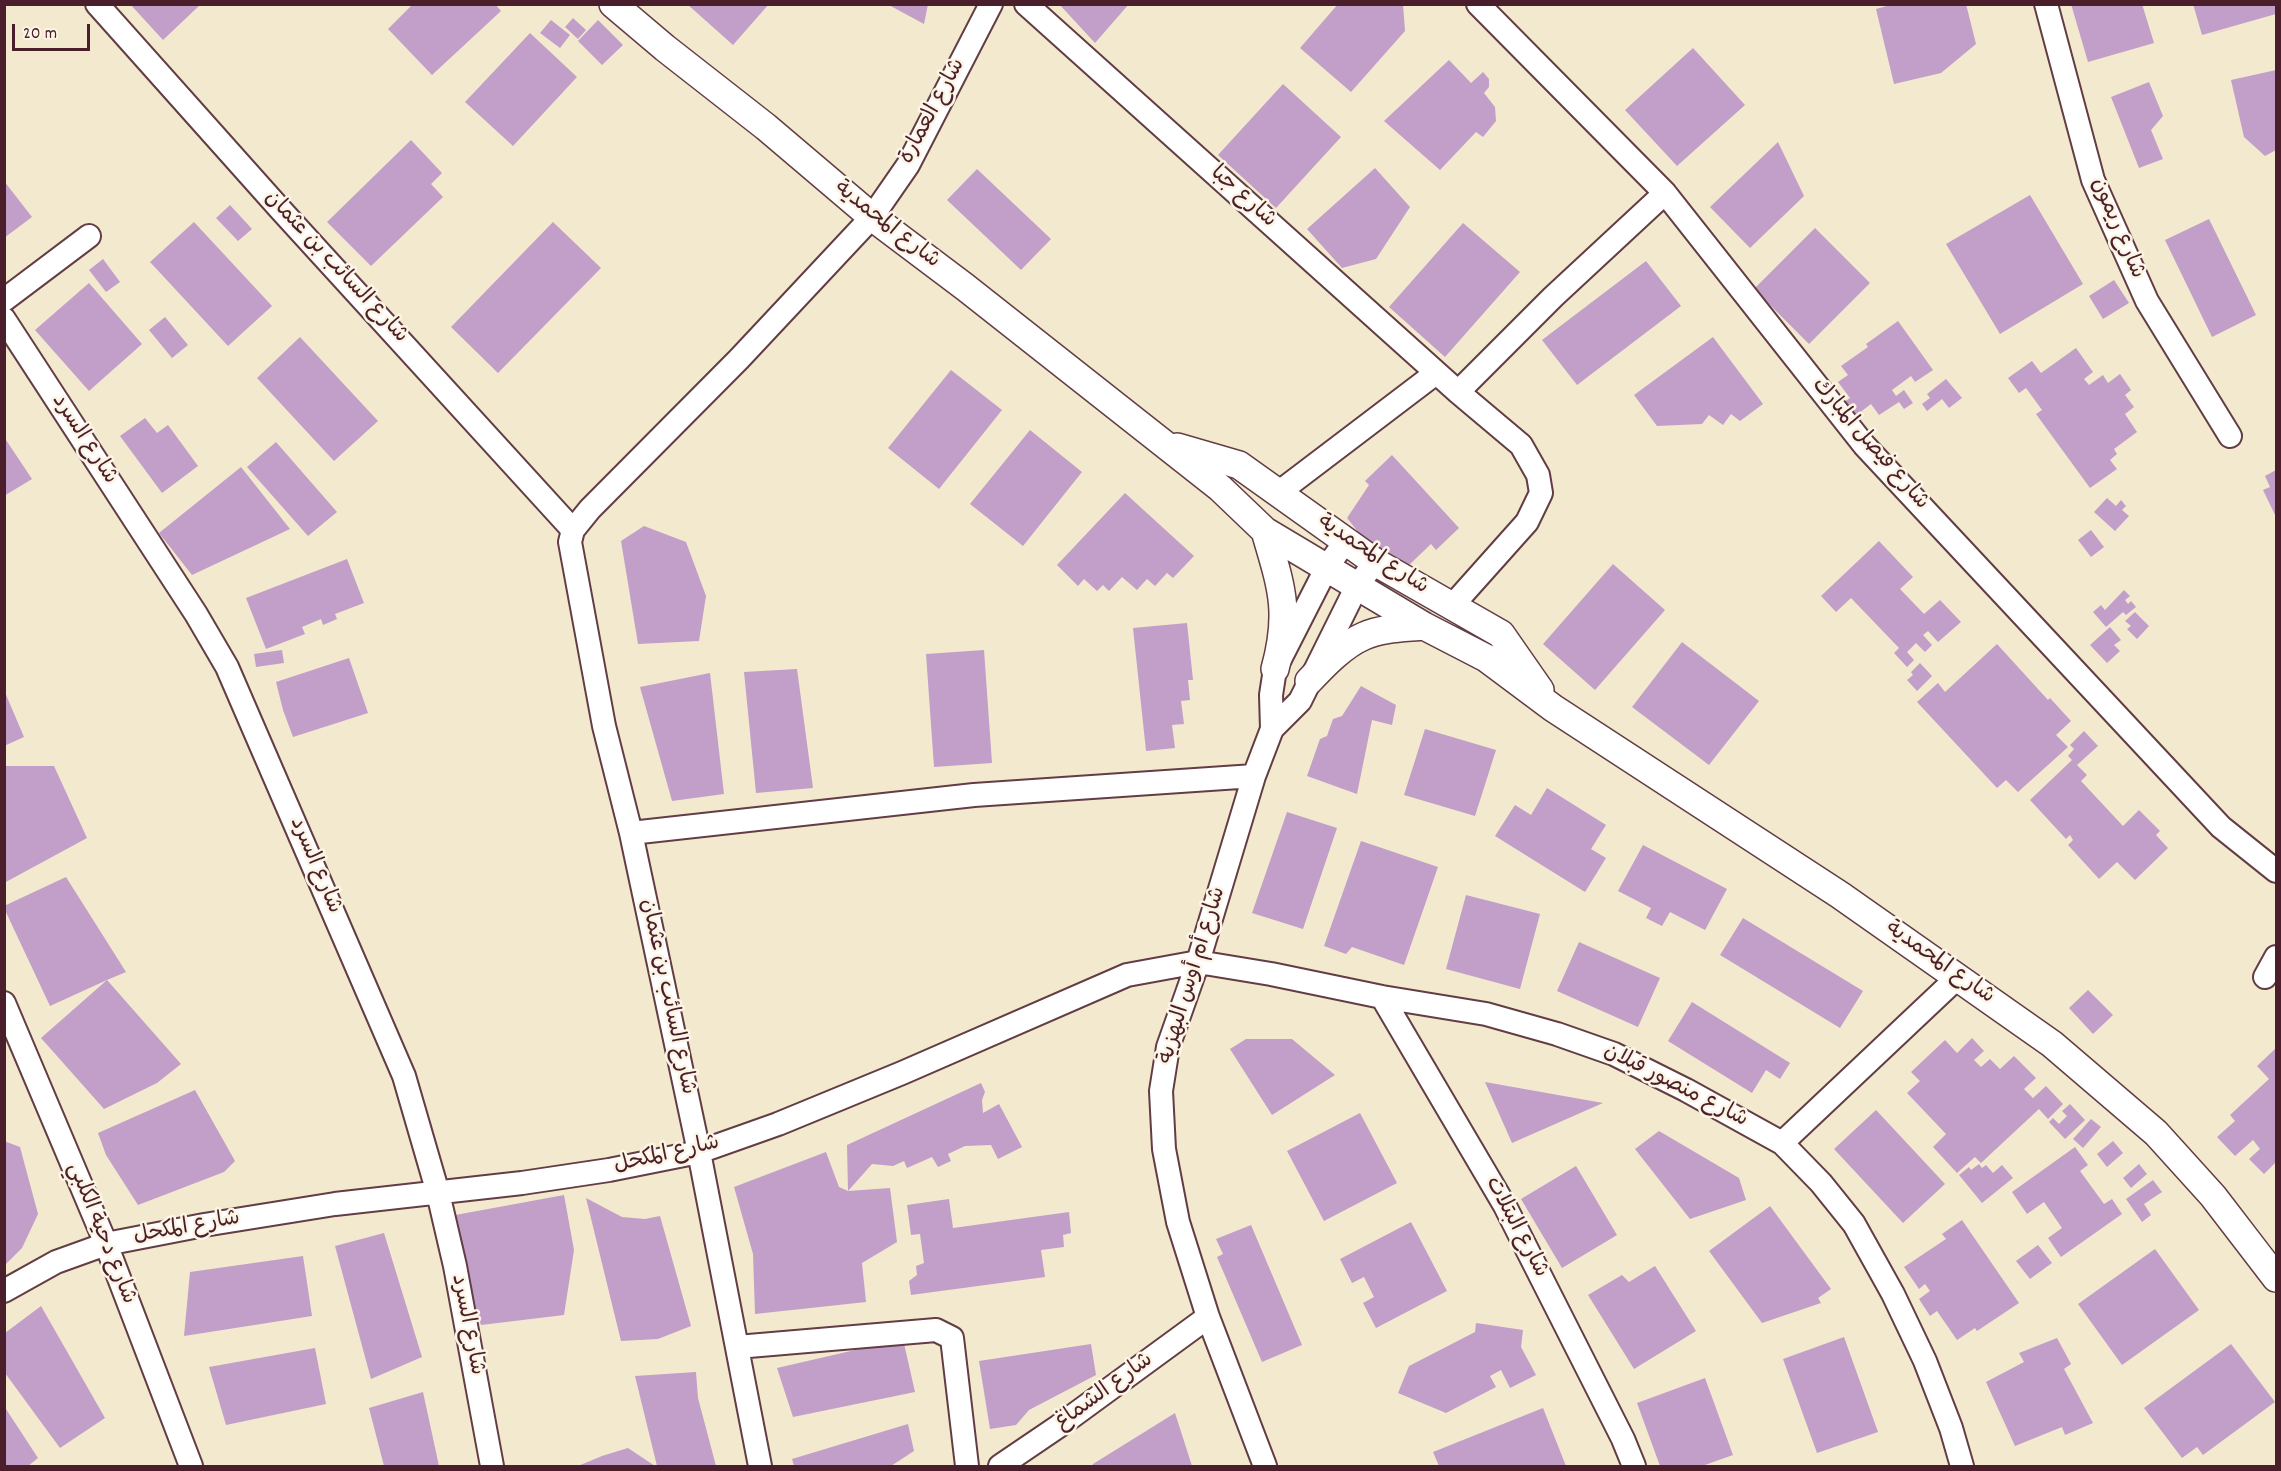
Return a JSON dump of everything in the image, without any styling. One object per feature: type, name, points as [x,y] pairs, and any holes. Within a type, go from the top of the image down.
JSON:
[{"type":"street","name":"شارع السائب بن عثمان","points":[[97,4],[280,209],[573,530],[570,542],[600,703],[631,833],[699,1152],[760,1467]]},
{"type":"street","name":"شارع المحمدية","points":[[613,4],[766,127],[872,217],[1220,488],[1265,531],[1424,626],[1486,658],[1552,708],[1840,895],[2052,1044],[2156,1133],[2213,1196],[2277,1278]]},
{"type":"street","name":"شارع العمارة","points":[[872,217],[908,165],[990,4]]},
{"type":"street","name":"شارع جبا","points":[[1026,4],[1436,373],[1521,445],[1538,475],[1541,493],[1527,522],[1452,606]]},
{"type":"street","name":"شارع فيصل المبارك","points":[[1478,4],[1665,193],[1864,445],[2221,827],[2277,871]]},
{"type":"street","name":"شارع ريمون","points":[[2046,4],[2093,180],[2147,301],[2230,436]]},
{"type":"street","points":[[1458,392],[1553,297],[1665,193]]},
{"type":"street","points":[[573,530],[590,509],[739,359],[872,217]]},
{"type":"street","points":[[4,300],[89,236]]},
{"type":"street","name":"شارع السرد","points":[[4,319],[196,614],[227,668],[404,1076],[438,1193],[455,1266],[492,1467]]},
{"type":"street","points":[[1278,493],[1436,373]]},
{"type":"street","name":"شارع المحمدية","points":[[1162,443],[1239,465],[1375,562],[1501,634],[1552,708]]},
{"type":"street","points":[[1265,531],[1283,602],[1283,640],[1275,669]]},
{"type":"street","name":"شارع أم أوس البهزية","points":[[1266,1467],[1208,1317],[1178,1222],[1164,1149],[1161,1091],[1168,1047],[1198,962],[1254,776],[1272,729],[1271,694],[1275,669],[1327,567],[1345,542]]},
{"type":"street","name":"شارع أم أوس البهزية","points":[[1272,729],[1300,701],[1357,586],[1375,562]]},
{"type":"street","points":[[1309,681],[1359,638],[1376,633],[1424,626]]},
{"type":"street","points":[[631,833],[974,795],[1254,776]]},
{"type":"street","points":[[2265,977],[2277,957]]},
{"type":"street","name":"شارع المكحل","points":[[4,1291],[56,1262],[106,1244],[204,1225],[335,1204],[609,1170],[699,1152],[778,1124],[902,1073],[1127,975],[1198,962]]},
{"type":"street","name":"شارع منصور قبلان","points":[[1198,962],[1486,1014],[1557,1034],[1605,1050],[1686,1090],[1782,1143],[1821,1183],[1854,1224],[1893,1294],[1925,1361],[1951,1428],[1962,1467]]},
{"type":"street","points":[[1782,1143],[1958,976]]},
{"type":"street","name":"شارع البتلات","points":[[1382,997],[1505,1206],[1623,1439],[1634,1467]]},
{"type":"street","name":"شارع دحية الكلبي","points":[[4,1003],[106,1244],[191,1467]]},
{"type":"street","name":"شارع الشماغ","points":[[1000,1467],[1208,1317]]},
{"type":"street","points":[[737,1347],[936,1329],[952,1338],[967,1467]]},
{"type":"building","points":[[130,4],[201,4],[163,40]]},
{"type":"building","points":[[413,4],[495,4],[501,11],[432,75],[388,29]]},
{"type":"building","points":[[687,4],[769,4],[733,45]]},
{"type":"building","points":[[887,4],[928,4],[924,24]]},
{"type":"building","points":[[1059,4],[1129,4],[1095,43]]},
{"type":"building","points":[[1338,4],[1403,4],[1405,31],[1351,92],[1300,48]]},
{"type":"building","points":[[1894,4],[1966,4],[1976,44],[1941,73],[1894,84],[1876,9]]},
{"type":"building","points":[[2071,4],[2142,4],[2154,43],[2088,62]]},
{"type":"building","points":[[2193,4],[2276,4],[2276,14],[2202,35]]},
{"type":"building","points":[[573,18],[586,30],[578,39],[565,27]]},
{"type":"building","points":[[551,20],[570,35],[560,48],[540,33]]},
{"type":"building","points":[[598,20],[623,45],[602,65],[578,41]]},
{"type":"building","points":[[530,33],[577,77],[513,146],[465,102]]},
{"type":"building","points":[[1693,48],[1745,105],[1677,166],[1625,110]]},
{"type":"building","points":[[1449,60],[1471,83],[1483,72],[1489,79],[1489,87],[1484,93],[1495,107],[1496,121],[1483,137],[1476,132],[1440,170],[1384,121]]},
{"type":"building","points":[[2276,70],[2276,150],[2265,156],[2244,137],[2231,80]]},
{"type":"building","points":[[2149,82],[2163,116],[2151,130],[2163,159],[2139,168],[2111,97]]},
{"type":"building","points":[[1283,84],[1341,137],[1276,208],[1218,155]]},
{"type":"building","points":[[411,140],[442,173],[431,184],[443,197],[371,266],[327,222]]},
{"type":"building","points":[[1778,142],[1804,196],[1750,248],[1710,207]]},
{"type":"building","points":[[1375,168],[1410,207],[1376,259],[1342,268],[1307,229]]},
{"type":"building","points":[[977,169],[1051,239],[1021,270],[947,200]]},
{"type":"building","points":[[4,181],[32,217],[4,238]]},
{"type":"building","points":[[2030,195],[2083,284],[2000,334],[1946,244]]},
{"type":"building","points":[[230,205],[252,229],[238,241],[216,218]]},
{"type":"building","points":[[2209,219],[2256,315],[2212,337],[2165,240]]},
{"type":"building","points":[[194,222],[272,306],[228,346],[150,262]]},
{"type":"building","points":[[553,222],[601,268],[498,373],[451,327]]},
{"type":"building","points":[[1463,223],[1520,272],[1445,357],[1389,307]]},
{"type":"building","points":[[1815,228],[1870,283],[1809,344],[1754,289]]},
{"type":"building","points":[[103,259],[120,282],[106,292],[89,270]]},
{"type":"building","points":[[1646,261],[1681,306],[1577,385],[1542,340]]},
{"type":"building","points":[[2114,280],[2129,303],[2103,319],[2089,296]]},
{"type":"building","points":[[89,283],[142,344],[89,391],[35,330]]},
{"type":"building","points":[[165,317],[188,345],[172,358],[149,330]]},
{"type":"building","points":[[1898,321],[1933,370],[1915,382],[1911,376],[1892,390],[1896,396],[1904,390],[1913,403],[1904,409],[1899,402],[1879,415],[1871,404],[1850,420],[1840,405],[1850,398],[1838,382],[1848,375],[1841,366],[1868,347],[1866,344]]},
{"type":"building","points":[[300,337],[378,421],[334,461],[257,378]]},
{"type":"building","points":[[1713,337],[1763,404],[1740,421],[1731,414],[1723,425],[1709,415],[1702,424],[1657,426],[1634,395]]},
{"type":"building","points":[[2076,348],[2093,372],[2084,379],[2089,385],[2103,375],[2108,383],[2120,374],[2131,390],[2125,395],[2134,407],[2125,414],[2137,432],[2114,449],[2117,454],[2110,460],[2117,469],[2090,488],[2036,414],[2042,410],[2026,388],[2019,393],[2008,378],[2032,361],[2041,373]]},
{"type":"building","points":[[951,370],[1002,410],[939,489],[888,448]]},
{"type":"building","points":[[1946,379],[1962,398],[1949,408],[1942,399],[1927,411],[1922,404],[1930,398],[1927,394]]},
{"type":"building","points":[[145,418],[157,433],[168,425],[198,466],[162,493],[120,436]]},
{"type":"building","points":[[1030,430],[1082,472],[1023,546],[970,504]]},
{"type":"building","points":[[4,437],[32,479],[4,496]]},
{"type":"building","points":[[276,442],[337,512],[308,536],[247,467]]},
{"type":"building","points":[[1392,455],[1459,528],[1436,550],[1431,544],[1407,567],[1371,548],[1347,518],[1369,485],[1365,481]]},
{"type":"building","points":[[241,467],[290,529],[192,575],[159,533]]},
{"type":"building","points":[[2276,470],[2276,517],[2263,490],[2270,487],[2265,476]]},
{"type":"building","points":[[1125,493],[1194,556],[1173,578],[1167,573],[1155,586],[1147,579],[1137,590],[1122,577],[1109,591],[1103,585],[1097,591],[1084,579],[1078,586],[1057,565]]},
{"type":"building","points":[[2107,498],[2116,506],[2121,500],[2126,506],[2122,510],[2129,516],[2115,531],[2094,512]]},
{"type":"building","points":[[644,526],[686,542],[706,596],[699,641],[638,644],[621,541]]},
{"type":"building","points":[[2091,530],[2104,547],[2091,557],[2078,540]]},
{"type":"building","points":[[1879,541],[1913,577],[1900,589],[1924,614],[1940,600],[1961,622],[1938,642],[1928,631],[1923,635],[1932,645],[1925,652],[1916,643],[1907,652],[1914,660],[1907,667],[1894,653],[1899,648],[1851,598],[1836,612],[1821,596]]},
{"type":"building","points":[[347,559],[364,603],[335,614],[337,619],[323,625],[321,619],[302,627],[305,634],[266,649],[246,598]]},
{"type":"building","points":[[1613,564],[1665,610],[1595,690],[1543,644]]},
{"type":"building","points":[[2124,590],[2130,596],[2125,600],[2128,604],[2131,601],[2136,607],[2126,615],[2123,612],[2106,627],[2093,612],[2101,605],[2105,610]]},
{"type":"building","points":[[2135,612],[2149,626],[2137,639],[2127,629],[2131,626],[2125,621]]},
{"type":"building","points":[[1187,623],[1193,680],[1188,680],[1190,700],[1181,701],[1184,724],[1172,725],[1175,748],[1146,751],[1133,628]]},
{"type":"building","points":[[2110,627],[2121,640],[2114,645],[2120,651],[2107,663],[2090,645]]},
{"type":"building","points":[[1682,642],[1759,701],[1709,765],[1632,707]]},
{"type":"building","points":[[1997,644],[2048,700],[2050,698],[2071,721],[2056,735],[2068,747],[2018,792],[2006,780],[1997,788],[1917,702],[1938,683],[1945,692]]},
{"type":"building","points":[[282,650],[284,663],[256,667],[254,654]]},
{"type":"building","points":[[984,650],[992,763],[934,767],[926,654]]},
{"type":"building","points":[[349,658],[368,713],[293,737],[276,682]]},
{"type":"building","points":[[1920,663],[1932,676],[1917,691],[1907,680]]},
{"type":"building","points":[[797,669],[813,788],[756,793],[744,672]]},
{"type":"building","points":[[710,673],[724,794],[672,801],[640,687]]},
{"type":"building","points":[[1361,686],[1396,705],[1392,725],[1372,720],[1357,794],[1307,776],[1320,739],[1327,736],[1333,719],[1342,716]]},
{"type":"building","points":[[4,690],[24,737],[4,746]]},
{"type":"building","points":[[1425,729],[1496,750],[1475,816],[1404,795]]},
{"type":"building","points":[[2084,731],[2098,746],[2077,765],[2087,775],[2081,781],[2123,826],[2139,810],[2160,831],[2156,835],[2168,848],[2135,880],[2117,862],[2099,879],[2068,845],[2073,840],[2070,835],[2066,839],[2030,800],[2072,760],[2068,756],[2074,749],[2070,745]]},
{"type":"building","points":[[4,766],[54,766],[87,838],[4,883]]},
{"type":"building","points":[[1547,788],[1606,825],[1591,849],[1606,858],[1585,892],[1495,836],[1515,805],[1531,815]]},
{"type":"building","points":[[1287,812],[1337,828],[1303,929],[1252,913]]},
{"type":"building","points":[[1361,841],[1438,867],[1404,965],[1352,947],[1346,954],[1324,946]]},
{"type":"building","points":[[1643,845],[1727,889],[1705,930],[1670,912],[1662,926],[1646,918],[1651,908],[1618,891]]},
{"type":"building","points":[[66,877],[126,972],[50,1006],[4,906]]},
{"type":"building","points":[[1466,895],[1540,914],[1520,989],[1446,969]]},
{"type":"building","points":[[1743,918],[1863,991],[1840,1028],[1720,955]]},
{"type":"building","points":[[1579,942],[1660,978],[1638,1027],[1557,991]]},
{"type":"building","points":[[107,980],[181,1064],[157,1083],[104,1109],[41,1038]]},
{"type":"building","points":[[2088,990],[2113,1015],[2093,1034],[2069,1008]]},
{"type":"building","points":[[1692,1002],[1790,1063],[1780,1079],[1766,1070],[1752,1093],[1668,1041]]},
{"type":"building","points":[[1972,1038],[1984,1051],[1974,1060],[1981,1067],[1990,1059],[2000,1069],[2014,1056],[2036,1078],[2024,1089],[2033,1098],[2046,1086],[2063,1104],[2048,1119],[2039,1109],[1981,1163],[1975,1157],[1957,1173],[1933,1147],[1946,1134],[1907,1093],[1920,1081],[1911,1072],[1945,1040],[1957,1053]]},
{"type":"building","points":[[1246,1039],[1292,1039],[1335,1075],[1272,1115],[1230,1049]]},
{"type":"building","points":[[2276,1048],[2276,1162],[2264,1174],[2249,1159],[2260,1149],[2253,1140],[2235,1156],[2217,1137],[2235,1121],[2230,1115],[2269,1079],[2257,1066]]},
{"type":"building","points":[[1485,1082],[1603,1103],[1512,1143]]},
{"type":"building","points":[[981,1083],[985,1092],[982,1100],[983,1113],[999,1104],[1022,1147],[998,1159],[991,1145],[965,1146],[948,1154],[951,1161],[938,1167],[932,1157],[907,1168],[904,1161],[893,1166],[872,1164],[848,1191],[847,1145]]},
{"type":"building","points":[[195,1090],[235,1161],[224,1172],[138,1205],[106,1155],[98,1133]]},
{"type":"building","points":[[2070,1104],[2085,1120],[2065,1139],[2049,1122],[2053,1118],[2059,1124],[2067,1116],[2062,1111]]},
{"type":"building","points":[[1876,1110],[1945,1184],[1903,1223],[1834,1149]]},
{"type":"building","points":[[1360,1113],[1397,1183],[1324,1221],[1287,1151]]},
{"type":"building","points":[[2091,1119],[2101,1127],[2083,1148],[2073,1139]]},
{"type":"building","points":[[1659,1131],[1739,1178],[1746,1200],[1690,1219],[1635,1149]]},
{"type":"building","points":[[4,1141],[20,1147],[38,1214],[22,1248],[4,1266]]},
{"type":"building","points":[[2113,1141],[2123,1153],[2107,1167],[2097,1154]]},
{"type":"building","points":[[2075,1147],[2088,1165],[2080,1171],[2104,1204],[2112,1199],[2122,1214],[2061,1257],[2048,1238],[2062,1228],[2044,1202],[2027,1214],[2012,1192]]},
{"type":"building","points":[[826,1152],[839,1187],[848,1191],[890,1188],[897,1242],[862,1263],[866,1302],[755,1314],[753,1254],[734,1187]]},
{"type":"building","points":[[1979,1164],[1982,1168],[1986,1165],[1993,1173],[2002,1165],[2013,1178],[1982,1203],[1959,1175],[1969,1167],[1971,1170]]},
{"type":"building","points":[[2139,1164],[2147,1174],[2131,1188],[2123,1178]]},
{"type":"building","points":[[1576,1166],[1617,1235],[1562,1268],[1521,1199]]},
{"type":"building","points":[[2153,1180],[2162,1192],[2144,1204],[2151,1215],[2142,1222],[2126,1199]]},
{"type":"building","points":[[564,1195],[574,1250],[564,1315],[481,1325],[453,1245],[450,1216]]},
{"type":"building","points":[[586,1198],[622,1217],[645,1219],[660,1216],[691,1326],[658,1339],[621,1341]]},
{"type":"building","points":[[949,1199],[953,1228],[1069,1212],[1071,1233],[1063,1235],[1064,1247],[1041,1250],[1045,1277],[911,1295],[909,1281],[917,1275],[916,1266],[924,1263],[920,1234],[911,1235],[907,1205]]},
{"type":"building","points":[[1770,1206],[1831,1289],[1818,1298],[1821,1303],[1762,1323],[1709,1251]]},
{"type":"building","points":[[1962,1220],[2019,1303],[1977,1331],[1975,1328],[1957,1340],[1937,1311],[1930,1316],[1919,1299],[1930,1291],[1925,1284],[1919,1289],[1904,1267],[1946,1239],[1942,1234]]},
{"type":"building","points":[[1411,1222],[1447,1291],[1376,1328],[1363,1303],[1374,1297],[1364,1277],[1352,1283],[1340,1259]]},
{"type":"building","points":[[1251,1225],[1302,1345],[1262,1362],[1217,1257],[1223,1254],[1216,1239]]},
{"type":"building","points":[[384,1233],[422,1357],[371,1379],[335,1246]]},
{"type":"building","points":[[2038,1245],[2052,1263],[2030,1279],[2016,1261]]},
{"type":"building","points":[[2155,1249],[2199,1310],[2122,1365],[2078,1304]]},
{"type":"building","points":[[303,1256],[312,1316],[184,1336],[190,1272]]},
{"type":"building","points":[[1655,1266],[1696,1331],[1634,1369],[1588,1295],[1622,1275],[1629,1282]]},
{"type":"building","points":[[41,1306],[105,1418],[60,1448],[5,1373],[5,1333]]},
{"type":"building","points":[[1476,1323],[1523,1330],[1521,1347],[1536,1375],[1510,1388],[1501,1370],[1490,1376],[1496,1387],[1446,1413],[1398,1393],[1409,1366],[1475,1332]]},
{"type":"building","points":[[1844,1337],[1878,1432],[1817,1453],[1783,1359]]},
{"type":"building","points":[[2057,1338],[2071,1364],[2064,1369],[2093,1423],[2065,1435],[2062,1427],[2015,1446],[1986,1382],[2024,1362],[2019,1353]]},
{"type":"building","points":[[903,1339],[915,1392],[793,1417],[777,1368]]},
{"type":"building","points":[[1091,1344],[1096,1375],[1029,1410],[1016,1425],[990,1429],[979,1361]]},
{"type":"building","points":[[2231,1344],[2275,1402],[2203,1455],[2197,1447],[2182,1458],[2144,1408]]},
{"type":"building","points":[[315,1348],[326,1404],[226,1425],[209,1367]]},
{"type":"building","points":[[696,1372],[698,1398],[716,1466],[657,1466],[635,1376]]},
{"type":"building","points":[[1705,1378],[1733,1455],[1702,1466],[1660,1466],[1637,1403]]},
{"type":"building","points":[[423,1392],[439,1466],[384,1466],[369,1408]]},
{"type":"building","points":[[4,1406],[38,1458],[28,1466],[4,1466]]},
{"type":"building","points":[[1543,1408],[1566,1466],[1439,1466],[1433,1452]]},
{"type":"building","points":[[1175,1413],[1192,1466],[1092,1466],[1093,1464]]},
{"type":"building","points":[[908,1424],[914,1451],[891,1466],[794,1466],[792,1459]]},
{"type":"building","points":[[628,1448],[655,1466],[578,1466],[602,1456]]}]
